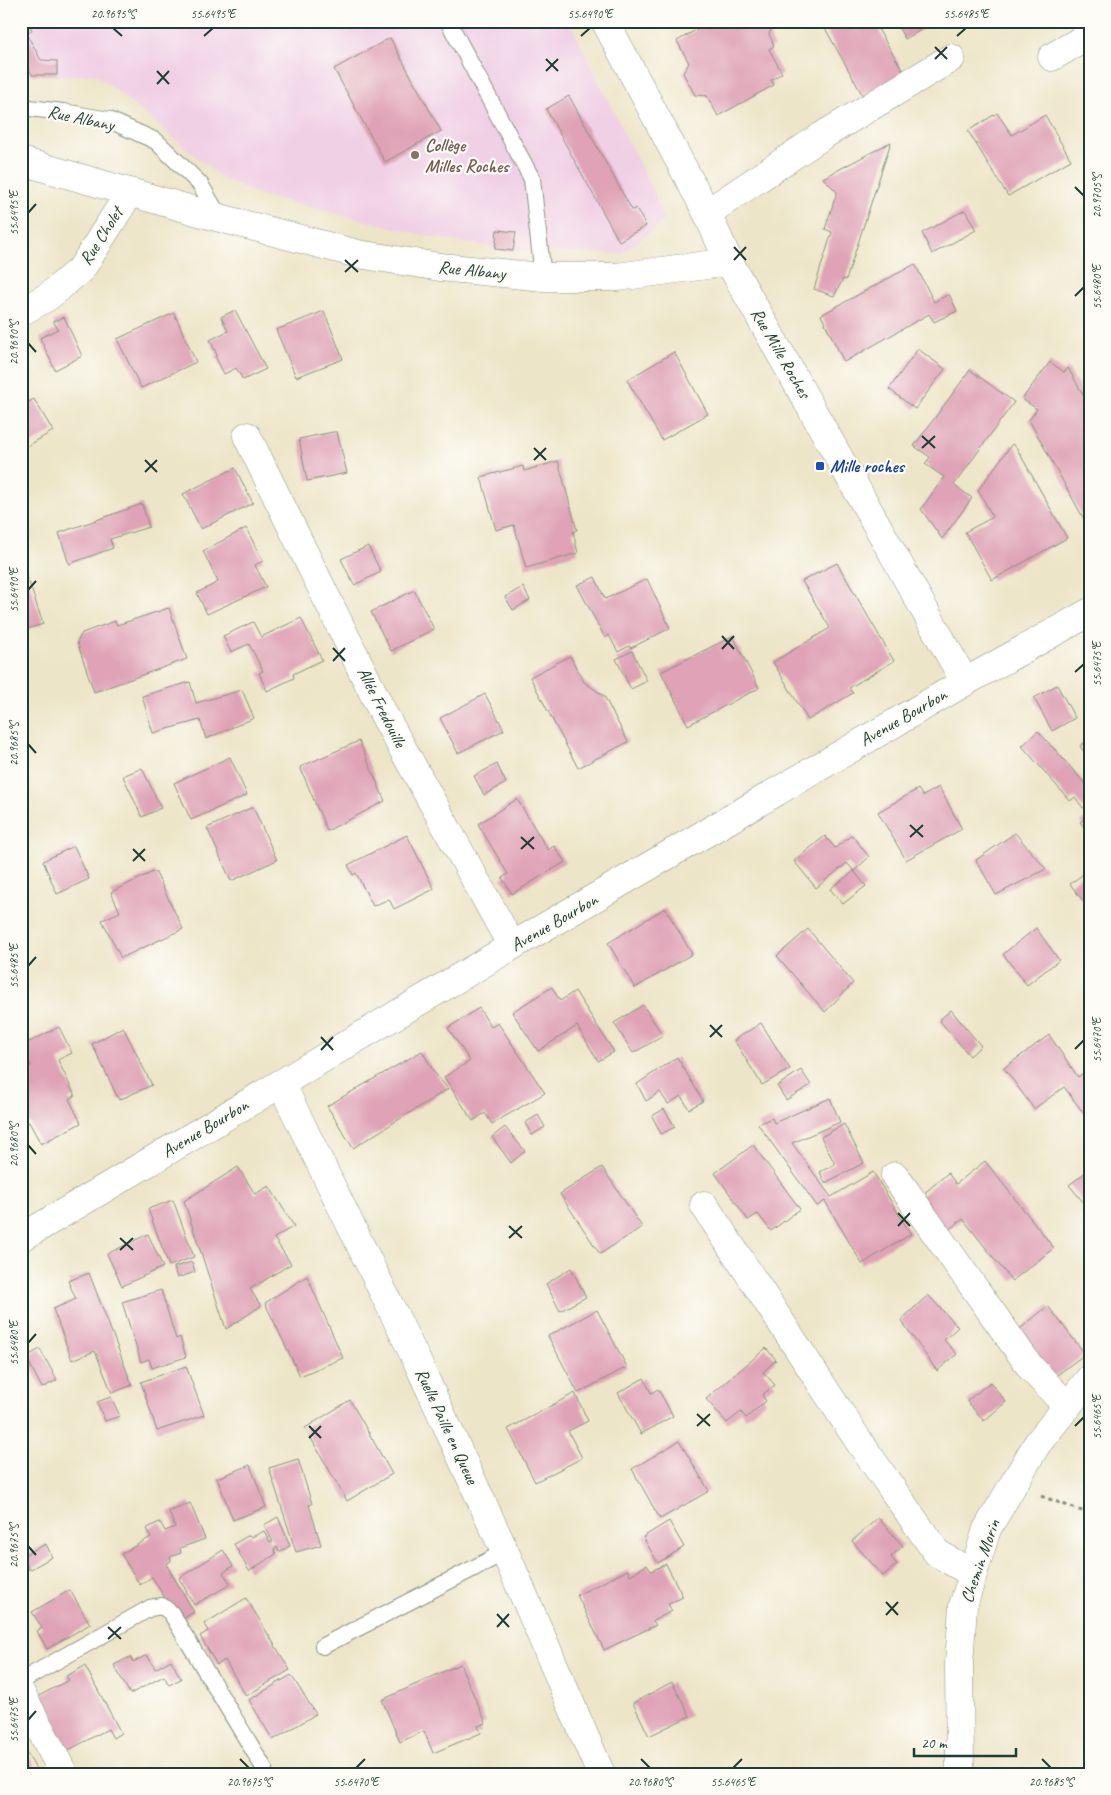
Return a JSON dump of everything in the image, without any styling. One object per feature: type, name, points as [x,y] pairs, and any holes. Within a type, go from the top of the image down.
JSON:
[{"type":"street","name":"Rue Mille Roches","points":[[605,21],[706,213],[729,262],[964,682]]},
{"type":"street","points":[[1052,57],[1090,35]]},
{"type":"street","points":[[706,213],[822,136],[951,58]]},
{"type":"street","name":"Rue Albany","points":[[21,161],[220,218],[358,254],[440,267],[543,277],[617,277],[729,262]]},
{"type":"street","name":"Rue Cholet","points":[[21,312],[49,296],[82,268],[130,192]]},
{"type":"street","name":"Allée Fredouille","points":[[247,436],[384,715],[512,946]]},
{"type":"street","name":"Avenue Bourbon","points":[[21,1238],[512,946],[964,682],[1090,612]]},
{"type":"street","name":"Ruelle Paille en Queue","points":[[281,1083],[412,1350],[505,1552],[601,1774]]},
{"type":"street","points":[[895,1176],[1031,1368],[1067,1406]]},
{"type":"street","points":[[704,1205],[860,1443],[937,1553],[973,1574]]},
{"type":"street","name":"Chemin Morin","points":[[960,1774],[959,1664],[963,1606],[987,1529],[1037,1444],[1090,1378]]},
{"type":"street","points":[[21,1693],[64,1774]]},
{"type":"lane","points":[[448,21],[532,178],[543,277]]},
{"type":"lane","name":"Rue Albany","points":[[21,107],[108,120],[156,141],[200,184],[220,218]]},
{"type":"lane","points":[[322,1646],[505,1552]]},
{"type":"lane","points":[[21,1681],[150,1608],[162,1606],[171,1613],[264,1768]]},
{"type":"path","points":[[1012,1486],[1090,1514]]},
{"type":"shaded area","name":"Collège Milles Roches","points":[[21,21],[569,21],[654,193],[664,221],[622,254],[513,251],[432,237],[260,195],[223,179],[97,75],[26,76],[21,78]]},
{"type":"building","points":[[21,21],[27,21],[32,30],[26,33],[41,60],[57,61],[57,75],[32,75],[21,54]]},
{"type":"building","points":[[711,21],[770,21],[773,26],[769,34],[774,46],[769,49],[782,73],[771,80],[774,85],[718,116],[707,96],[695,95],[683,73],[689,63],[677,41]]},
{"type":"building","points":[[821,21],[873,21],[904,72],[863,96]]},
{"type":"building","points":[[895,21],[936,21],[905,39]]},
{"type":"building","points":[[390,38],[441,131],[385,162],[334,69]]},
{"type":"building","points":[[569,96],[632,210],[636,208],[646,226],[619,241],[546,109]]},
{"type":"building","points":[[997,113],[1012,135],[1045,115],[1071,160],[1008,196],[968,131]]},
{"type":"building","points":[[891,142],[846,280],[843,279],[834,296],[814,289],[832,232],[825,229],[837,192],[823,178]]},
{"type":"building","points":[[965,210],[976,230],[932,254],[922,233]]},
{"type":"building","points":[[497,230],[516,232],[513,251],[495,249]]},
{"type":"building","points":[[915,264],[934,302],[949,294],[957,311],[934,322],[929,314],[844,362],[821,315]]},
{"type":"building","points":[[235,310],[266,369],[243,380],[236,368],[224,374],[210,340],[228,331],[221,317]]},
{"type":"building","points":[[324,311],[343,359],[296,377],[276,330]]},
{"type":"building","points":[[174,313],[196,362],[141,388],[117,339]]},
{"type":"building","points":[[64,317],[82,356],[55,370],[40,338],[58,329],[53,321]]},
{"type":"building","points":[[918,349],[945,369],[915,409],[889,389]]},
{"type":"building","points":[[674,352],[708,414],[662,440],[627,380]]},
{"type":"building","points":[[1050,362],[1064,372],[1068,368],[1090,407],[1090,518],[1085,521],[1029,420],[1037,409],[1022,399]]},
{"type":"building","points":[[970,370],[1014,402],[954,485],[972,498],[942,539],[921,509],[944,477],[925,464],[930,457],[914,446]]},
{"type":"building","points":[[34,399],[53,431],[21,450],[21,407]]},
{"type":"building","points":[[337,432],[347,473],[307,481],[299,439]]},
{"type":"building","points":[[1012,444],[1016,447],[1067,538],[992,580],[965,532],[993,517],[978,490]]},
{"type":"building","points":[[558,461],[577,530],[573,532],[578,553],[526,568],[514,525],[496,530],[481,477],[523,466],[524,471]]},
{"type":"building","points":[[235,468],[253,503],[201,529],[183,494]]},
{"type":"building","points":[[142,504],[149,527],[110,539],[113,548],[69,564],[59,533]]},
{"type":"building","points":[[246,528],[263,561],[255,565],[266,587],[207,614],[197,593],[218,582],[203,551]]},
{"type":"building","points":[[368,546],[381,572],[354,585],[341,559]]},
{"type":"building","points":[[837,563],[894,661],[849,688],[853,693],[808,720],[773,662],[830,628],[802,581]]},
{"type":"building","points":[[26,573],[43,624],[21,631],[21,575]]},
{"type":"building","points":[[595,577],[605,599],[647,579],[670,628],[631,648],[629,646],[618,652],[609,635],[605,638],[577,585]]},
{"type":"building","points":[[523,587],[530,600],[513,610],[505,597]]},
{"type":"building","points":[[414,590],[434,629],[391,651],[371,612]]},
{"type":"building","points":[[169,608],[187,659],[94,692],[77,642],[82,633],[115,621],[117,625]]},
{"type":"building","points":[[301,618],[322,660],[293,674],[294,678],[267,691],[259,673],[263,671],[249,644],[231,652],[223,636],[253,622],[261,637]]},
{"type":"building","points":[[733,636],[759,688],[688,725],[661,672]]},
{"type":"building","points":[[632,651],[647,681],[631,689],[616,659]]},
{"type":"building","points":[[570,656],[584,682],[604,696],[628,742],[578,768],[530,677]]},
{"type":"building","points":[[190,682],[196,703],[242,690],[254,718],[206,739],[200,720],[153,733],[142,696]]},
{"type":"building","points":[[1057,685],[1075,718],[1052,731],[1034,698]]},
{"type":"building","points":[[485,694],[504,730],[458,753],[440,718]]},
{"type":"building","points":[[1038,731],[1090,789],[1090,807],[1088,805],[1083,808],[1075,797],[1070,801],[1022,746]]},
{"type":"building","points":[[1090,738],[1090,761],[1080,746]]},
{"type":"building","points":[[359,741],[385,801],[327,831],[300,767]]},
{"type":"building","points":[[230,757],[247,795],[191,820],[174,783]]},
{"type":"building","points":[[497,764],[506,783],[484,795],[474,776]]},
{"type":"building","points":[[142,768],[161,808],[142,817],[123,776]]},
{"type":"building","points":[[939,787],[962,829],[906,860],[878,812],[918,789],[923,796]]},
{"type":"building","points":[[517,799],[548,850],[554,846],[565,862],[512,894],[502,878],[508,874],[478,824]]},
{"type":"building","points":[[253,807],[277,860],[231,881],[207,828]]},
{"type":"building","points":[[1090,814],[1090,835],[1080,822]]},
{"type":"building","points":[[1015,833],[1046,869],[996,895],[976,860]]},
{"type":"building","points":[[407,835],[434,889],[394,909],[389,899],[373,906],[356,873],[353,875],[348,865]]},
{"type":"building","points":[[852,835],[869,857],[854,871],[847,863],[816,888],[794,861],[825,836],[835,848]]},
{"type":"building","points":[[74,846],[89,879],[57,894],[43,861]]},
{"type":"building","points":[[1090,869],[1090,910],[1070,884]]},
{"type":"building","points":[[155,871],[183,929],[121,958],[102,920],[120,912],[111,892]]},
{"type":"building","points":[[854,871],[866,886],[843,904],[830,889]]},
{"type":"building","points":[[665,908],[692,954],[635,988],[608,943]]},
{"type":"building","points":[[1036,928],[1059,960],[1027,985],[1003,954]]},
{"type":"building","points":[[808,929],[853,983],[825,1012],[777,956]]},
{"type":"building","points":[[552,987],[560,1001],[575,991],[614,1052],[598,1061],[577,1026],[538,1051],[512,1012]]},
{"type":"building","points":[[643,1005],[663,1036],[633,1053],[614,1023]]},
{"type":"building","points":[[479,1008],[491,1027],[498,1023],[545,1093],[492,1124],[485,1113],[473,1121],[444,1077],[470,1061],[448,1028]]},
{"type":"building","points":[[951,1010],[981,1046],[970,1056],[939,1020]]},
{"type":"building","points":[[761,1023],[790,1069],[762,1085],[734,1040]]},
{"type":"building","points":[[59,1027],[72,1053],[58,1060],[75,1096],[69,1099],[81,1123],[41,1144],[29,1122],[21,1126],[21,1071],[31,1066],[21,1046]]},
{"type":"building","points":[[123,1027],[152,1085],[119,1100],[92,1044]]},
{"type":"building","points":[[1049,1035],[1078,1077],[1090,1068],[1090,1112],[1085,1115],[1064,1087],[1034,1109],[1004,1068]]},
{"type":"building","points":[[422,1051],[434,1072],[448,1089],[353,1148],[327,1106]]},
{"type":"building","points":[[677,1057],[703,1101],[689,1109],[681,1096],[668,1104],[660,1092],[646,1101],[637,1084]]},
{"type":"building","points":[[801,1070],[811,1085],[786,1100],[777,1086]]},
{"type":"building","points":[[830,1098],[840,1122],[792,1143],[831,1197],[873,1172],[911,1234],[862,1264],[825,1201],[817,1206],[758,1124],[772,1118],[774,1123]]},
{"type":"building","points":[[664,1109],[675,1127],[661,1134],[652,1116]]},
{"type":"building","points":[[538,1115],[545,1127],[532,1135],[525,1123]]},
{"type":"building","points":[[844,1124],[864,1163],[825,1183],[820,1172],[835,1164],[821,1137]]},
{"type":"building","points":[[505,1127],[525,1151],[511,1163],[492,1137]]},
{"type":"building","points":[[753,1145],[800,1209],[771,1231],[758,1214],[748,1220],[715,1173]]},
{"type":"building","points":[[985,1161],[1054,1248],[1012,1281],[963,1219],[941,1235],[914,1202],[948,1173],[956,1184]]},
{"type":"building","points":[[238,1167],[255,1194],[269,1186],[294,1226],[274,1238],[291,1264],[250,1289],[261,1306],[226,1329],[184,1201]]},
{"type":"building","points":[[602,1167],[642,1227],[600,1254],[560,1194]]},
{"type":"building","points":[[1090,1169],[1090,1210],[1069,1185]]},
{"type":"building","points":[[173,1200],[194,1257],[169,1266],[148,1209]]},
{"type":"building","points":[[148,1234],[163,1267],[122,1286],[107,1254]]},
{"type":"building","points":[[192,1262],[195,1272],[177,1278],[174,1267]]},
{"type":"building","points":[[571,1268],[586,1297],[560,1311],[546,1284]]},
{"type":"building","points":[[89,1273],[132,1385],[112,1393],[95,1351],[72,1360],[53,1309],[76,1299],[68,1281]]},
{"type":"building","points":[[307,1276],[343,1358],[300,1376],[265,1303]]},
{"type":"building","points":[[161,1290],[176,1339],[180,1337],[186,1357],[152,1368],[149,1359],[141,1362],[122,1302]]},
{"type":"building","points":[[928,1295],[958,1327],[944,1340],[957,1354],[937,1371],[901,1320]]},
{"type":"building","points":[[1048,1306],[1085,1354],[1053,1378],[1016,1332]]},
{"type":"building","points":[[597,1310],[627,1367],[578,1393],[548,1336]]},
{"type":"building","points":[[21,1322],[30,1338],[21,1343]]},
{"type":"building","points":[[766,1348],[776,1360],[763,1372],[775,1385],[762,1395],[766,1401],[746,1418],[741,1412],[727,1423],[706,1399]]},
{"type":"building","points":[[40,1349],[57,1380],[42,1388],[26,1357]]},
{"type":"building","points":[[186,1366],[204,1415],[157,1431],[141,1382]]},
{"type":"building","points":[[644,1378],[651,1393],[658,1389],[673,1416],[641,1434],[618,1393]]},
{"type":"building","points":[[990,1382],[1006,1402],[984,1421],[967,1401]]},
{"type":"building","points":[[575,1393],[588,1421],[568,1431],[582,1458],[535,1482],[508,1429]]},
{"type":"building","points":[[111,1397],[120,1416],[105,1421],[97,1402]]},
{"type":"building","points":[[350,1400],[392,1474],[347,1501],[305,1428]]},
{"type":"building","points":[[679,1441],[709,1491],[660,1519],[632,1469]]},
{"type":"building","points":[[298,1459],[312,1504],[309,1505],[321,1545],[296,1552],[269,1468]]},
{"type":"building","points":[[250,1465],[266,1507],[233,1520],[217,1478]]},
{"type":"building","points":[[190,1503],[205,1539],[180,1548],[181,1553],[170,1557],[171,1561],[166,1564],[194,1612],[179,1621],[152,1577],[140,1585],[121,1554],[151,1537],[146,1529],[155,1524],[160,1522],[165,1531],[175,1527],[169,1512]]},
{"type":"building","points":[[278,1517],[290,1546],[279,1552],[277,1547],[274,1549],[276,1554],[249,1571],[234,1544],[249,1535],[252,1537],[264,1531],[270,1542],[273,1542],[264,1525]]},
{"type":"building","points":[[878,1518],[903,1546],[891,1557],[897,1564],[883,1576],[852,1541]]},
{"type":"building","points":[[669,1521],[684,1547],[658,1563],[643,1537]]},
{"type":"building","points":[[46,1544],[52,1557],[29,1570],[22,1556]]},
{"type":"building","points":[[223,1550],[233,1566],[223,1573],[231,1584],[194,1605],[179,1578]]},
{"type":"building","points":[[666,1564],[683,1597],[668,1604],[672,1611],[653,1621],[656,1625],[604,1650],[577,1595],[628,1570],[630,1575],[647,1565],[651,1571]]},
{"type":"building","points":[[70,1590],[90,1624],[47,1649],[37,1631],[42,1628],[32,1612]]},
{"type":"building","points":[[246,1598],[290,1670],[246,1696],[225,1660],[217,1665],[200,1636],[208,1631],[204,1624]]},
{"type":"building","points":[[147,1655],[155,1669],[171,1660],[181,1679],[169,1685],[164,1676],[130,1694],[114,1665],[130,1657],[133,1662]]},
{"type":"building","points":[[460,1664],[486,1723],[478,1726],[481,1733],[433,1753],[424,1731],[400,1742],[382,1700]]},
{"type":"building","points":[[85,1666],[121,1733],[113,1738],[108,1729],[65,1752],[35,1698],[69,1680],[66,1676]]},
{"type":"building","points":[[291,1675],[316,1714],[273,1740],[249,1700]]},
{"type":"building","points":[[672,1682],[690,1716],[649,1736],[633,1703]]},
{"type":"building","points":[[21,1743],[36,1769],[28,1774],[21,1774]]},
{"type":"place","name":"Collège Milles Roches","points":[[415,155]]},
{"type":"place","name":"Mille roches","points":[[820,466]]}]
